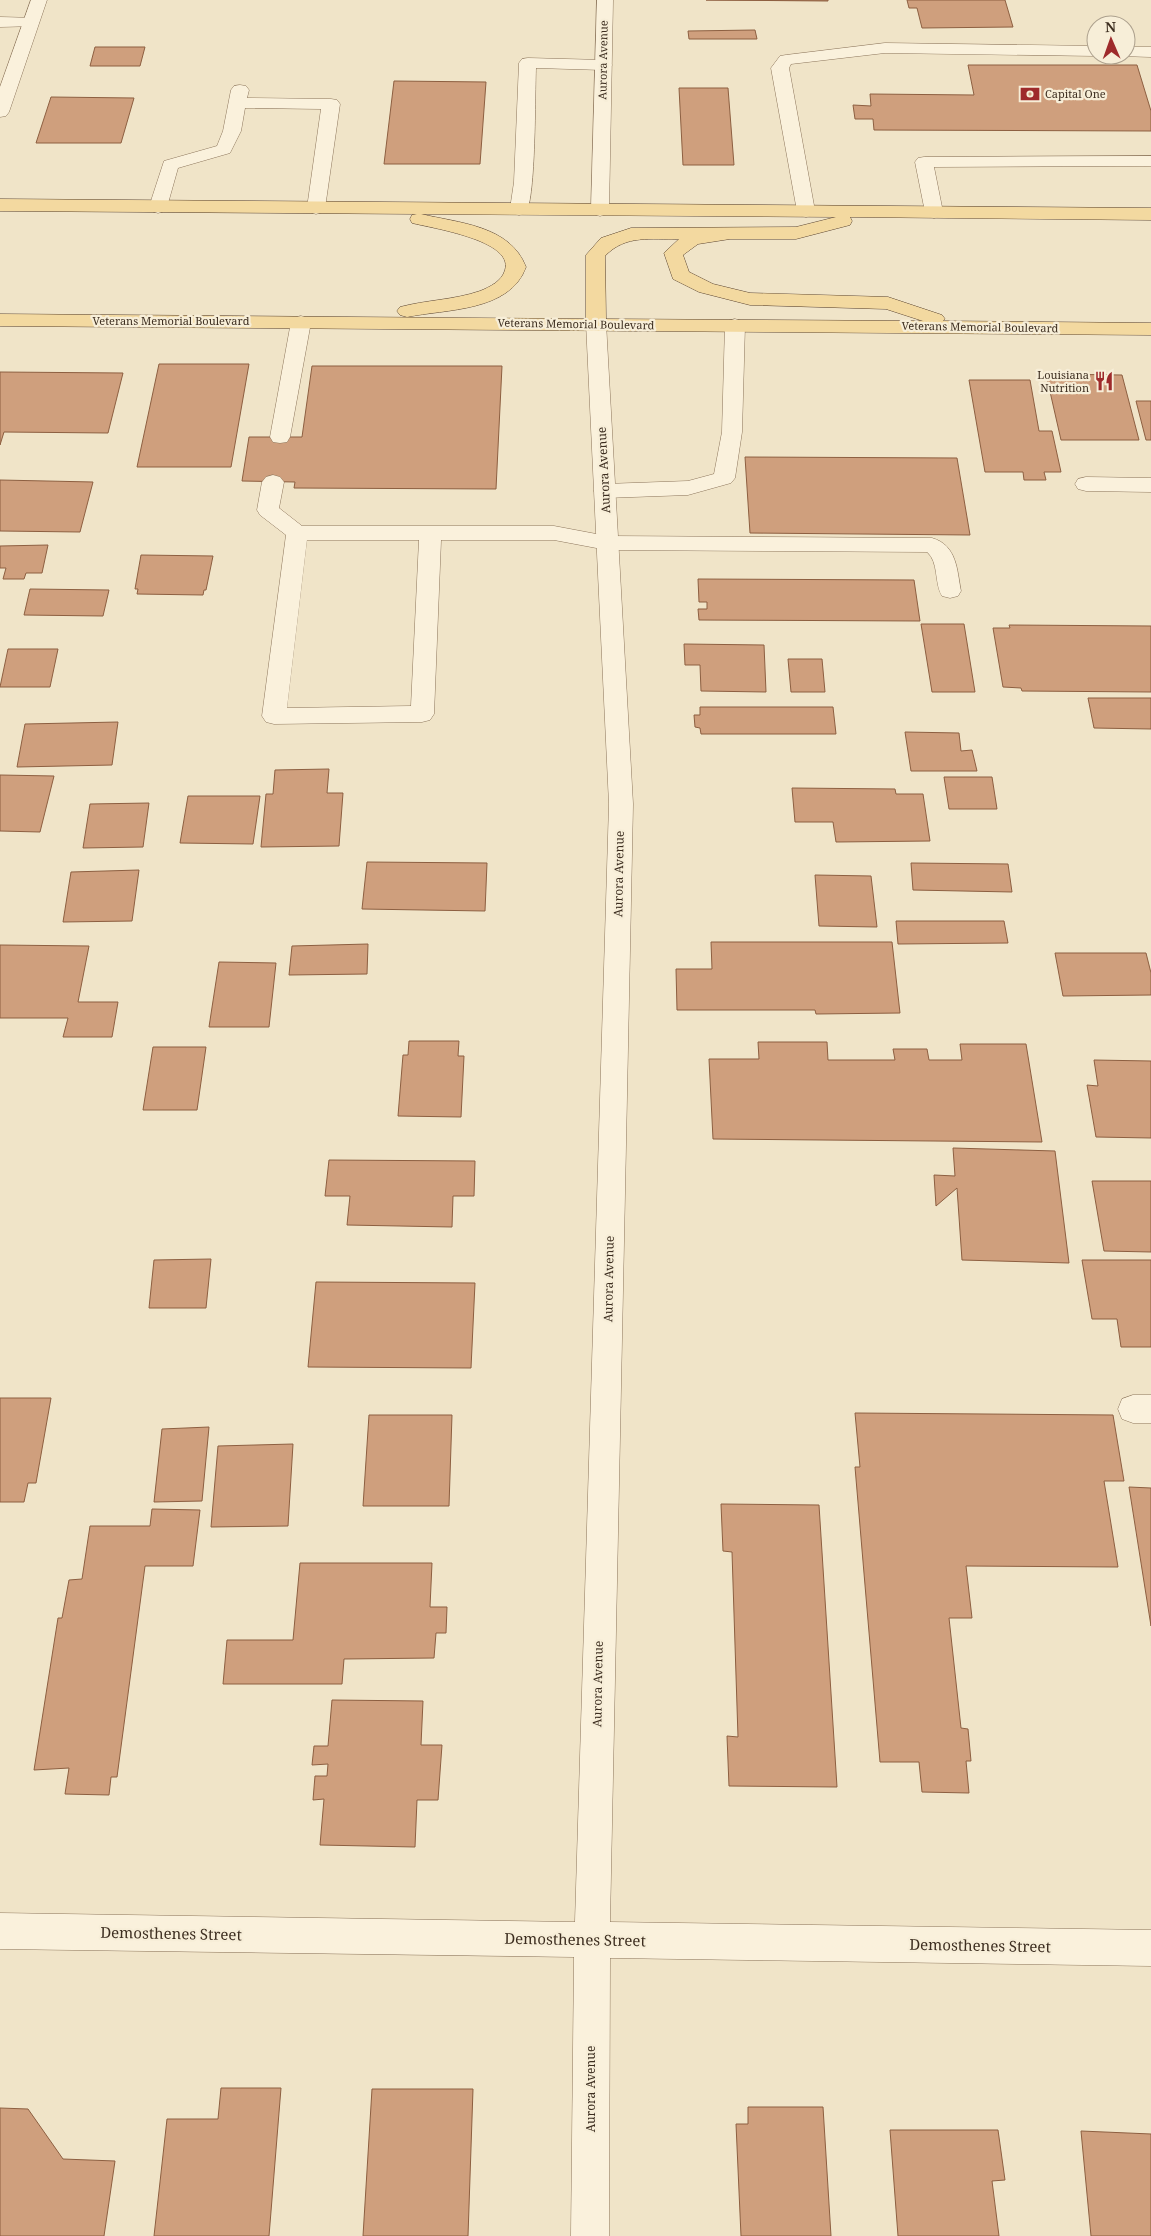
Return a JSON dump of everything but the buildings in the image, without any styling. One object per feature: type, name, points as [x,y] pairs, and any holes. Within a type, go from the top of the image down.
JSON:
[{"type":"main road","points":[[0,205],[1151,214]]},
{"type":"main road","points":[[362,322],[492,293],[511,280],[516,268],[511,252],[494,240],[471,232],[382,209]]},
{"type":"main road","points":[[596,323],[595,255],[608,242],[636,234],[796,233],[881,212]]},
{"type":"main road","points":[[740,232],[692,239],[673,253],[680,275],[706,288],[750,299],[888,302],[955,326]]},
{"type":"main road","name":"Veterans Memorial Boulevard","points":[[0,320],[596,323],[1151,329]]},
{"type":"street","points":[[0,112],[39,0]]},
{"type":"street","name":"Aurora Avenue","points":[[600,210],[605,0]]},
{"type":"street","points":[[0,22],[31,22]]},
{"type":"street","points":[[806,211],[780,68],[786,60],[885,48],[1086,51]]},
{"type":"street","points":[[1136,52],[1151,52]]},
{"type":"street","points":[[519,210],[523,182],[528,63],[603,64]]},
{"type":"street","points":[[158,207],[170,165],[224,149],[232,131],[239,96],[331,104],[316,208]]},
{"type":"street","points":[[934,212],[924,162],[1151,161]]},
{"type":"street","points":[[280,437],[301,322]]},
{"type":"street","name":"Aurora Avenue","points":[[590,2236],[592,1940],[621,804],[596,323]]},
{"type":"street","points":[[605,491],[688,488],[724,478],[732,432],[735,325]]},
{"type":"street","points":[[273,482],[268,510],[297,533],[554,533],[607,543],[932,545],[942,553],[950,591]]},
{"type":"street","points":[[1086,484],[1151,485]]},
{"type":"street","points":[[297,533],[274,716],[422,714],[430,534]]},
{"type":"street","name":"Demosthenes Street","points":[[0,1931],[1151,1948]]},
{"type":"place","name":"Capital One","points":[[1030,94]]},
{"type":"place","name":"Louisiana Nutrition","points":[[1104,381]]}]
